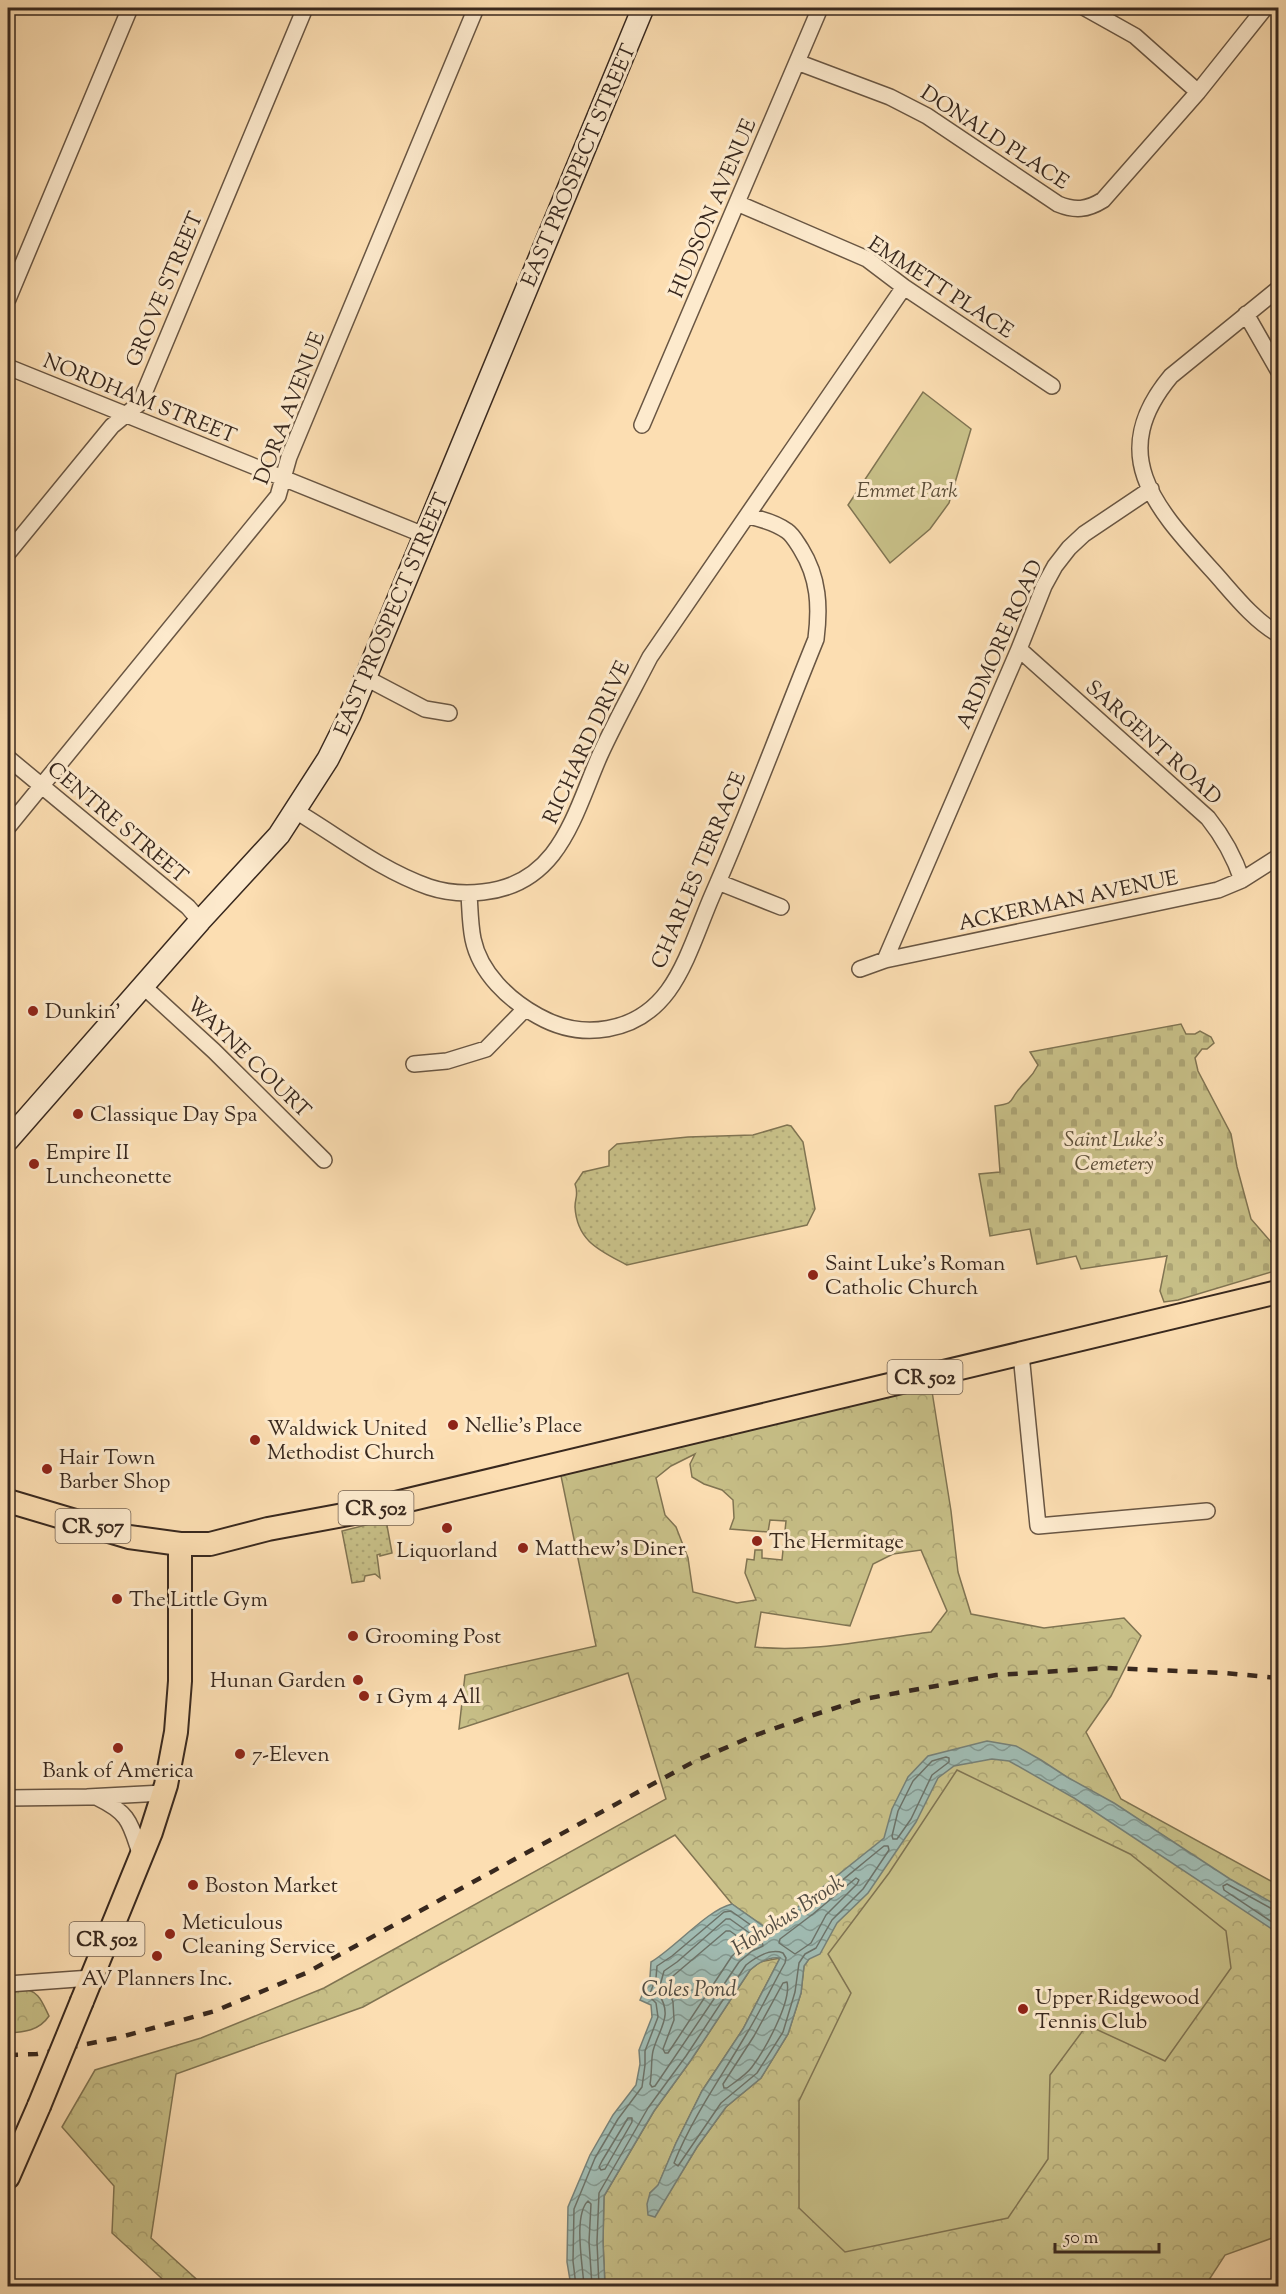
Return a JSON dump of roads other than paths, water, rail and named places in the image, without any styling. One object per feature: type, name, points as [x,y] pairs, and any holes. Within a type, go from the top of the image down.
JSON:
[{"type":"main road","name":"CR 502","points":[[8,2177],[141,1856],[164,1793],[178,1712],[180,1544],[210,1544],[268,1529],[354,1513],[1278,1292]]},
{"type":"main road","name":"CR 507","points":[[8,1501],[129,1537],[180,1544]]},
{"type":"street","points":[[8,299],[130,8]]},
{"type":"street","name":"GROVE STREET","points":[[10,546],[112,426],[140,403],[305,8]]},
{"type":"street","name":"DORA AVENUE","points":[[8,827],[278,496],[289,457],[476,8]]},
{"type":"street","name":"EAST PROSPECT STREET","points":[[8,1140],[200,921],[279,835],[328,759],[366,678],[643,8]]},
{"type":"street","name":"HUDSON AVENUE","points":[[642,425],[820,8]]},
{"type":"street","points":[[1085,8],[1135,36],[1198,92]]},
{"type":"street","name":"DONALD PLACE","points":[[797,62],[890,96],[927,116],[1058,204],[1070,209],[1082,210],[1103,200],[1198,92],[1266,8]]},
{"type":"street","name":"EMMETT PLACE","points":[[737,204],[867,259],[904,287],[1052,386]]},
{"type":"street","name":"RICHARD DRIVE","points":[[294,810],[403,876],[430,887],[469,894],[495,891],[517,884],[535,874],[552,856],[575,818],[599,758],[650,657],[904,287]]},
{"type":"street","points":[[1278,289],[1171,376],[1159,390],[1149,408],[1142,428],[1140,449],[1141,469],[1159,508],[1171,525],[1254,615],[1278,634]]},
{"type":"street","points":[[1246,315],[1278,370]]},
{"type":"street","name":"NORDHAM STREET","points":[[8,367],[424,535]]},
{"type":"street","name":"ARDMORE ROAD","points":[[885,960],[1044,586],[1055,566],[1084,534],[1151,489]]},
{"type":"street","name":"CHARLES TERRACE","points":[[469,894],[472,938],[486,971],[501,989],[525,1009],[545,1020],[583,1031],[601,1031],[618,1027],[634,1020],[668,991],[679,972],[718,882],[816,639],[819,600],[814,575],[808,561],[790,533],[778,525],[748,516]]},
{"type":"street","name":"SARGENT ROAD","points":[[1019,649],[1208,818],[1222,835],[1234,856],[1242,880]]},
{"type":"street","points":[[366,678],[425,709],[449,713]]},
{"type":"street","name":"CENTRE STREET","points":[[8,758],[188,907],[200,921]]},
{"type":"street","name":"ACKERMAN AVENUE","points":[[860,969],[885,960],[1218,890],[1242,880],[1278,857]]},
{"type":"street","points":[[718,882],[781,907]]},
{"type":"street","name":"WAYNE COURT","points":[[143,986],[214,1050],[324,1160]]},
{"type":"street","points":[[414,1064],[447,1061],[486,1049],[525,1009]]},
{"type":"street","points":[[1021,1354],[1038,1526],[1207,1511]]},
{"type":"street","points":[[8,1798],[164,1793]]},
{"type":"street","points":[[95,1797],[118,1808],[124,1814],[141,1856]]},
{"type":"street","points":[[8,1984],[91,1978]]},
{"type":"water","name":"Coles Pond","points":[[987,1741],[1016,1746],[1041,1760],[1114,1803],[1230,1879],[1278,1906],[1278,1933],[1074,1798],[1009,1761],[992,1759],[954,1766],[938,1778],[916,1822],[868,1893],[837,1923],[820,1954],[809,1959],[804,1966],[801,1993],[788,2034],[761,2078],[726,2107],[697,2147],[655,2217],[648,2215],[647,2204],[650,2193],[658,2185],[702,2091],[743,2029],[780,1958],[764,1961],[750,1970],[691,2060],[654,2111],[604,2196],[605,2286],[571,2286],[567,2262],[568,2207],[590,2155],[613,2115],[636,2085],[640,2064],[639,2050],[652,2017],[651,2005],[640,2000],[650,1977],[651,1962],[712,1913],[732,1904],[769,1930],[884,1838],[892,1809],[908,1777],[928,1756]]},
{"type":"railway","points":[[8,2055],[37,2054],[117,2038],[215,2011],[306,1973],[695,1761],[753,1736],[864,1699],[996,1675],[1107,1668],[1225,1673],[1278,1678]]},
{"type":"place","name":"Dunkin'","points":[[33,1011]]},
{"type":"place","name":"Classique Day Spa","points":[[78,1114]]},
{"type":"place","name":"Empire II Luncheonette","points":[[34,1164]]},
{"type":"place","name":"Saint Luke's Roman Catholic Church","points":[[813,1275]]},
{"type":"place","name":"Nellie's Place","points":[[453,1425]]},
{"type":"place","name":"Waldwick United Methodist Church","points":[[255,1440]]},
{"type":"place","name":"Hair Town Barber Shop","points":[[47,1469]]},
{"type":"place","name":"Liquorland","points":[[447,1528]]},
{"type":"place","name":"The Hermitage","points":[[757,1541]]},
{"type":"place","name":"Matthew's Diner","points":[[523,1548]]},
{"type":"place","name":"The Little Gym","points":[[117,1599]]},
{"type":"place","name":"Grooming Post","points":[[353,1636]]},
{"type":"place","name":"Hunan Garden","points":[[358,1680]]},
{"type":"place","name":"1 Gym 4 All","points":[[364,1696]]},
{"type":"place","name":"Bank of America","points":[[118,1748]]},
{"type":"place","name":"7-Eleven","points":[[240,1754]]},
{"type":"place","name":"Boston Market","points":[[193,1885]]},
{"type":"place","name":"Meticulous Cleaning Service","points":[[170,1934]]},
{"type":"place","name":"AV Planners Inc.","points":[[157,1956]]},
{"type":"place","name":"Upper Ridgewood Tennis Club","points":[[1023,2009]]},
{"type":"park label","name":"Emmet Park","points":[[907,490]]},
{"type":"park label","name":"Saint Luke's Cemetery","points":[[1114,1151]]},
{"type":"water label","name":"Hohokus Brook","points":[[787,1914]]}]
